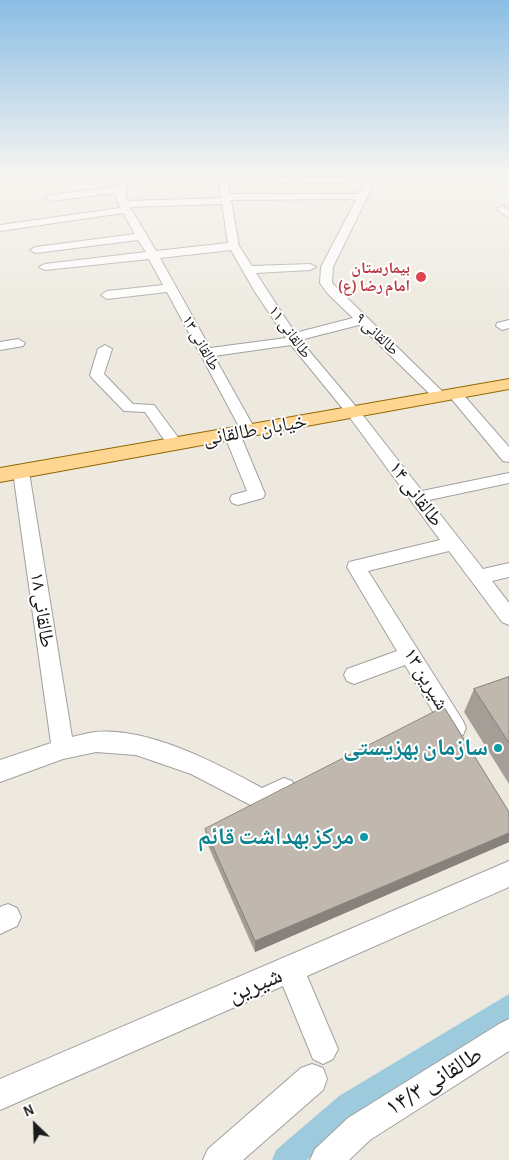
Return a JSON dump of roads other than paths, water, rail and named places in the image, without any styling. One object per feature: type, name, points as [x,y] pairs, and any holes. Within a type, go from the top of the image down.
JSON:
[{"type":"main road","name":"خیابان طالقانی","points":[[0,475],[509,384]]},
{"type":"street","name":"طالقانی ۱۳","points":[[137,227],[206,353],[240,432],[257,494],[238,499]]},
{"type":"street","points":[[45,267],[234,246],[230,227]]},
{"type":"street","points":[[327,267],[347,227]]},
{"type":"street","points":[[36,250],[142,236]]},
{"type":"street","name":"طالقانی ۱۱","points":[[234,246],[293,339],[353,412]]},
{"type":"street","points":[[248,270],[310,267]]},
{"type":"street","name":"طالقانی ۹","points":[[327,267],[325,274],[326,283],[332,291],[362,320],[448,395],[509,457]]},
{"type":"street","points":[[107,295],[171,288]]},
{"type":"street","points":[[206,353],[293,339],[362,320]]},
{"type":"street","points":[[0,346],[18,343]]},
{"type":"street","points":[[105,348],[97,375],[129,408],[149,408],[175,444]]},
{"type":"street","name":"طالقانی ۱۴","points":[[353,412],[509,617]]},
{"type":"street","name":"طالقانی ۱۸","points":[[21,472],[62,749]]},
{"type":"street","points":[[418,497],[509,478]]},
{"type":"street","points":[[356,567],[453,543]]},
{"type":"street","name":"شیرین ۱۳","points":[[356,567],[411,654],[434,712],[463,741]]},
{"type":"street","points":[[479,577],[509,570]]},
{"type":"street","points":[[354,675],[411,654]]},
{"type":"street","points":[[0,771],[62,749],[96,742],[136,745],[197,765],[262,800],[305,778]]},
{"type":"street","name":"شیرین","points":[[0,1095],[292,970],[509,874]]},
{"type":"street","points":[[292,970],[323,1049]]},
{"type":"street","name":"طالقانی ۱۴/۳","points":[[326,1160],[359,1129],[509,1034]]},
{"type":"street","points":[[219,1160],[312,1078]]},
{"type":"waterway","points":[[286,1160],[348,1105],[509,1006]]},
{"type":"place","name":"بیمارستان امام رضا (ع)","points":[[421,277]]},
{"type":"place","name":"سازمان بهزیستی","points":[[498,748]]},
{"type":"place","name":"مرکز بهداشت قائم","points":[[364,837]]}]
